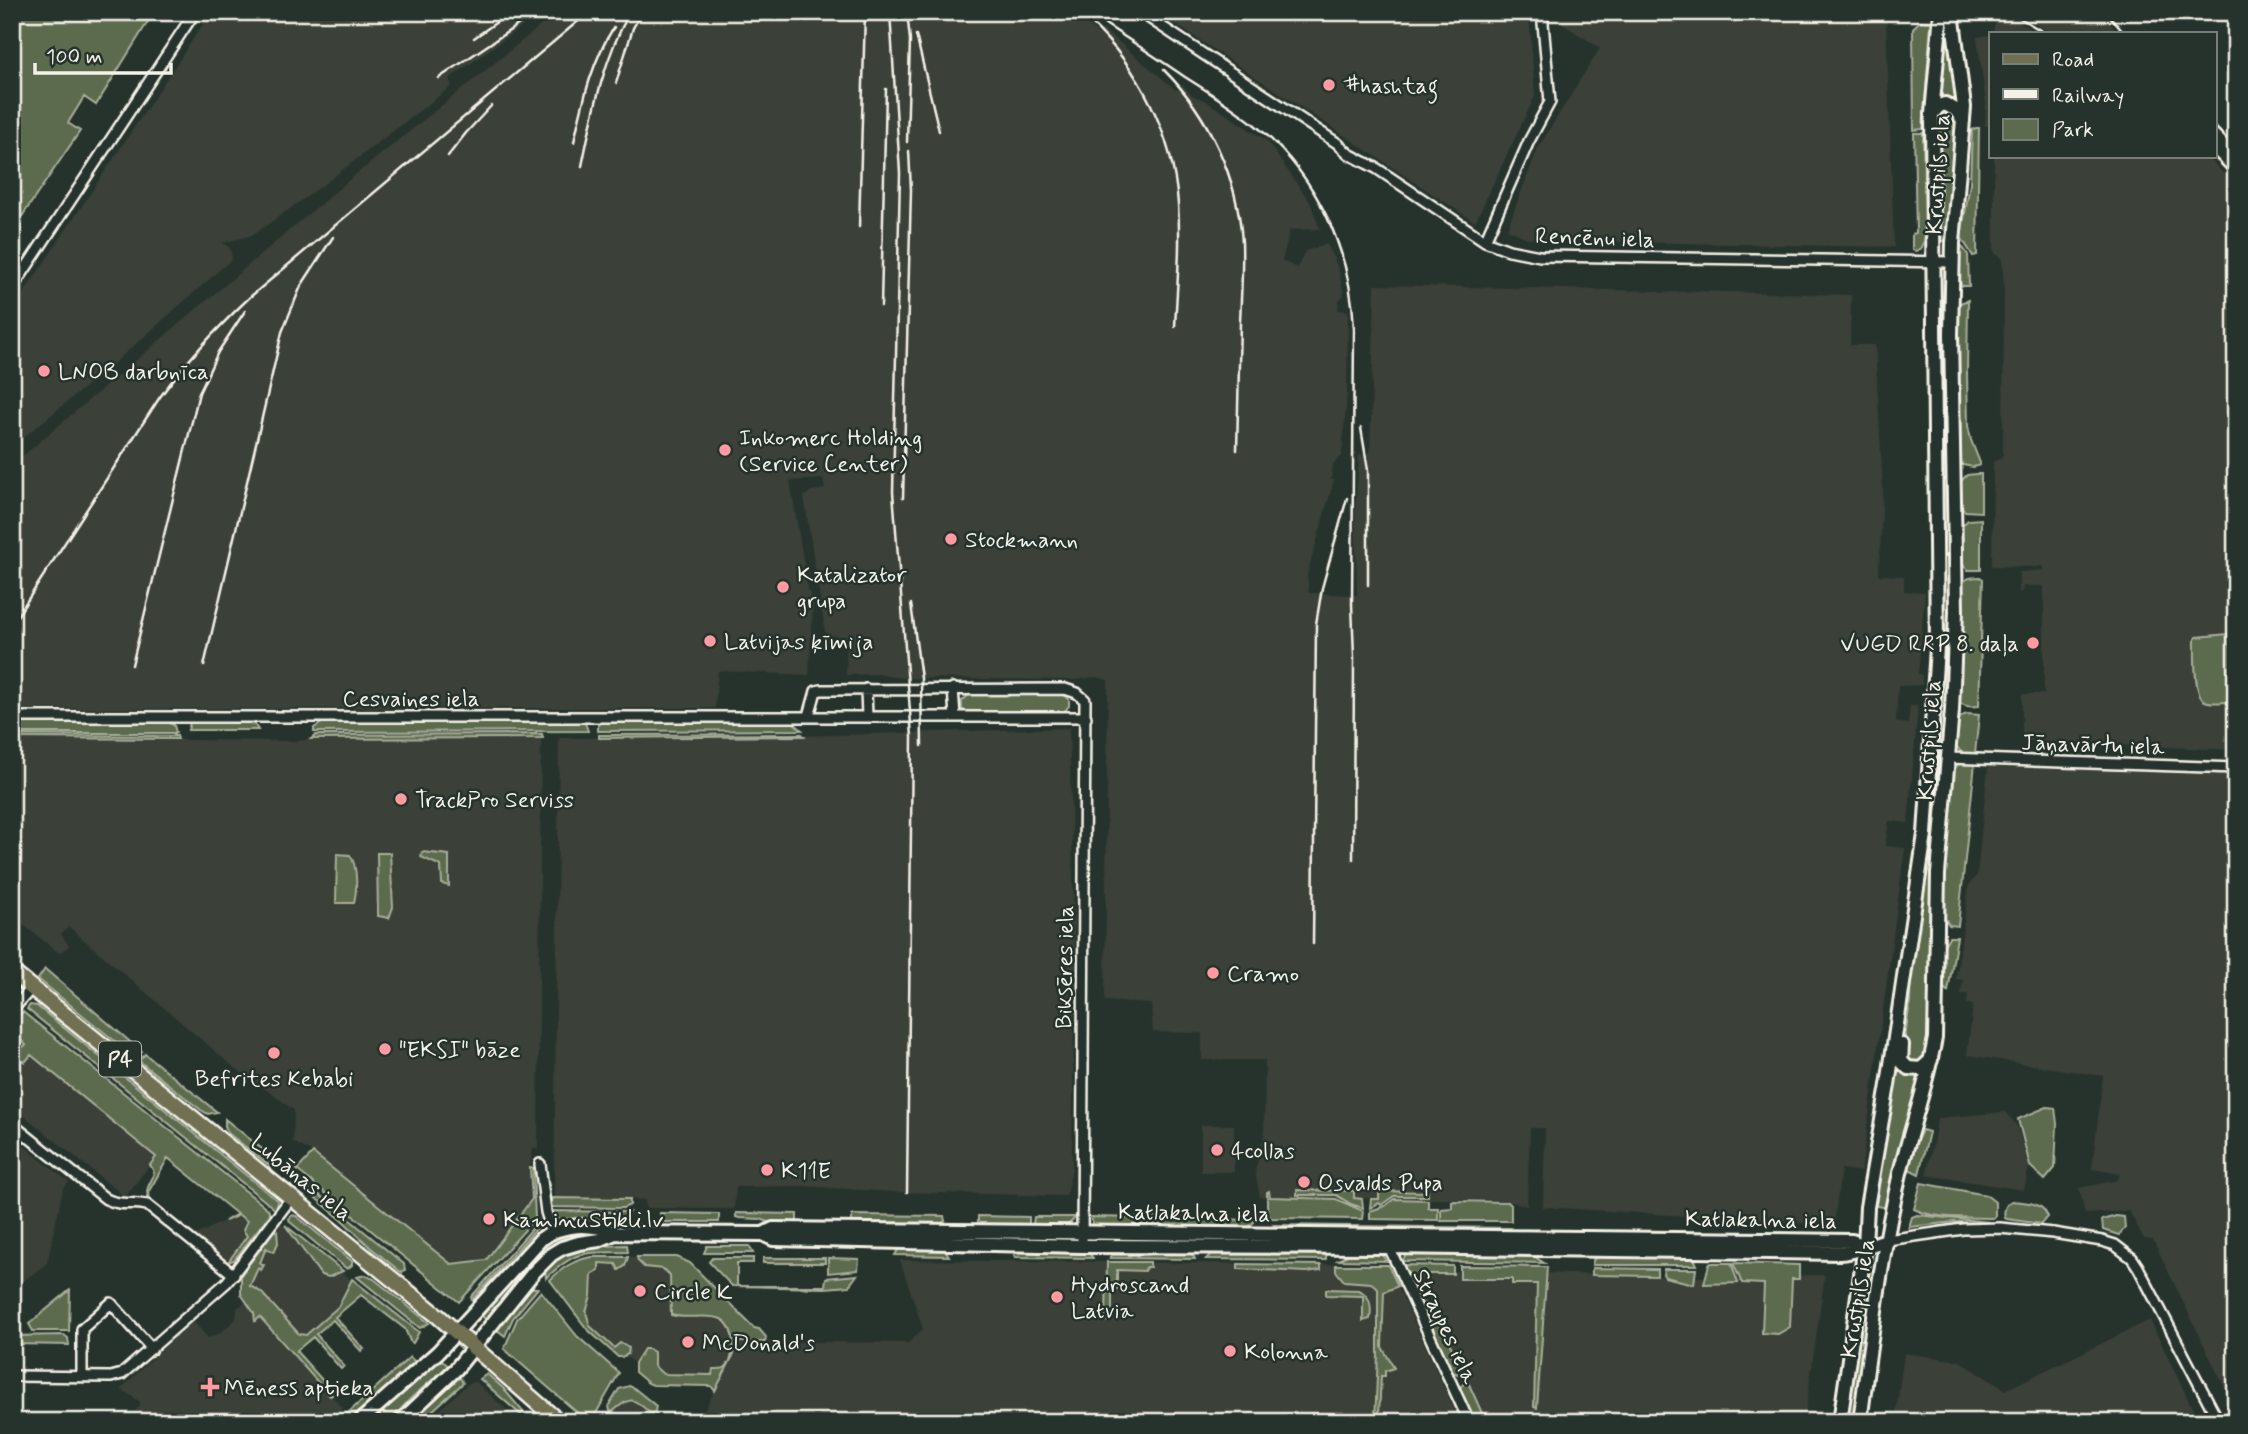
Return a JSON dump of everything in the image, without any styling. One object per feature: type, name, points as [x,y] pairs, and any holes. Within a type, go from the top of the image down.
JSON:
[{"type":"main road","name":"Krustpils iela","points":[[1840,1422],[1865,1246],[1867,1207],[1925,834],[1937,647],[1932,114],[1941,12]]},
{"type":"main road","name":"Krustpils iela","points":[[1860,1422],[1886,1240],[1935,1038],[1938,874],[1956,611],[1951,334],[1953,262],[1964,107],[1952,12]]},
{"type":"main road","points":[[1932,114],[1945,104],[1956,110],[1963,121]]},
{"type":"main road","name":"Lubānas iela","points":[[12,972],[292,1197],[474,1347],[559,1422]]},
{"type":"main road","points":[[1904,975],[1906,1014],[1901,1061],[1908,1068],[1917,1069],[1925,1067],[1931,1060]]},
{"type":"main road","name":"Katlakalna iela","points":[[552,1231],[569,1227],[599,1226],[615,1233],[762,1234],[773,1239],[1082,1246],[1389,1247],[1468,1242]]},
{"type":"main road","name":"Katlakalna iela","points":[[762,1234],[773,1229],[1081,1232],[1468,1242],[1852,1241],[1865,1246]]},
{"type":"main road","points":[[359,1422],[438,1352],[532,1247],[552,1231]]},
{"type":"main road","name":"Katlakalna iela","points":[[400,1422],[456,1369],[533,1273],[552,1254],[562,1248],[599,1240],[615,1233]]},
{"type":"main road","points":[[1865,1246],[1886,1240]]},
{"type":"street","points":[[12,289],[195,12]]},
{"type":"street","name":"Rencēnu iela","points":[[1140,12],[1337,143],[1349,154],[1376,168],[1485,241],[1509,250],[1540,256],[1953,262]]},
{"type":"street","points":[[1485,241],[1528,141],[1550,102],[1542,12]]},
{"type":"street","points":[[810,716],[816,691],[953,688],[955,717]]},
{"type":"street","name":"Biksēres iela","points":[[953,688],[1065,689],[1077,693],[1085,700],[1082,1246]]},
{"type":"street","points":[[866,689],[867,717]]},
{"type":"street","name":"Cesvaines iela","points":[[12,717],[1086,717]]},
{"type":"street","name":"Jāņavārtu iela","points":[[1948,758],[2236,768]]},
{"type":"street","points":[[12,1010],[32,988]]},
{"type":"street","points":[[12,1124],[106,1199],[119,1205],[147,1205],[234,1275]]},
{"type":"street","points":[[540,1164],[546,1212],[552,1231]]},
{"type":"street","points":[[12,1376],[111,1377],[122,1374],[234,1275],[292,1197]]},
{"type":"street","points":[[1886,1240],[1963,1229],[2000,1228],[2053,1233],[2115,1245],[2132,1258],[2138,1267],[2218,1422]]},
{"type":"street","name":"Straupes iela","points":[[1389,1247],[1469,1422]]},
{"type":"street","points":[[82,1376],[82,1329],[111,1303],[152,1349]]},
{"type":"shaded area","points":[[211,12],[519,12],[517,14],[525,24],[449,79],[452,86],[323,185],[253,235],[223,243],[230,248],[232,259],[112,365],[12,447],[12,311]]},
{"type":"shaded area","points":[[558,12],[631,12],[644,20],[647,12],[1074,12],[1098,34],[1103,29],[1176,90],[1183,85],[1192,95],[1206,101],[1267,141],[1310,202],[1320,229],[1290,230],[1282,261],[1297,268],[1305,251],[1327,244],[1338,268],[1344,295],[1339,300],[1338,310],[1348,311],[1347,394],[1342,456],[1333,464],[1331,480],[1334,480],[1307,575],[1309,593],[1357,595],[1355,512],[1359,455],[1370,453],[1375,285],[1851,295],[1850,345],[1875,345],[1883,489],[1879,575],[1904,576],[1904,591],[1925,592],[1918,674],[1922,675],[1922,685],[1898,686],[1896,722],[1908,724],[1910,706],[1918,706],[1908,823],[1889,821],[1885,846],[1905,848],[1861,1172],[1841,1169],[1834,1225],[1543,1207],[1545,1128],[1530,1128],[1527,1206],[1503,1200],[1260,1197],[1255,1172],[1264,1135],[1265,1060],[1202,1060],[1202,1033],[1153,1032],[1151,1004],[1105,1001],[1108,680],[1096,677],[1075,680],[846,675],[847,637],[828,635],[825,631],[804,497],[811,491],[825,489],[823,479],[790,481],[813,605],[809,675],[718,671],[715,708],[12,709],[12,465],[349,180]]},
{"type":"shaded area","points":[[1157,12],[1529,12],[1535,96],[1475,222]]},
{"type":"shaded area","points":[[1552,12],[1884,12],[1894,247],[1567,241],[1527,238],[1507,229],[1538,148],[1600,48],[1553,18]]},
{"type":"shaded area","points":[[2002,12],[2035,32],[1993,32]]},
{"type":"shaded area","points":[[2017,12],[2102,12],[2117,32],[2048,32]]},
{"type":"shaded area","points":[[1989,35],[1989,127],[1985,126],[1986,103],[1977,37]]},
{"type":"shaded area","points":[[1994,158],[2209,158],[2236,187],[2236,750],[2022,741],[2022,694],[2044,694],[2044,586],[2023,586],[2022,592],[2019,592],[2019,572],[2044,570],[2043,565],[1992,566],[1993,462],[2003,456],[2004,287],[2002,259],[1994,252]]},
{"type":"shaded area","points":[[1069,728],[1075,954],[1072,1169],[1066,1196],[893,1192],[802,1186],[736,1187],[734,1209],[646,1208],[645,1200],[554,1198],[559,738],[804,736]]},
{"type":"shaded area","points":[[12,738],[299,741],[313,738],[541,738],[538,1149],[533,1149],[530,1168],[532,1199],[486,1261],[451,1264],[313,1153],[293,1142],[294,1110],[230,1064],[69,927],[61,934],[69,946],[59,953],[12,916]]},
{"type":"shaded area","points":[[1988,767],[2236,773],[2236,1411],[2153,1240],[2144,1239],[2129,1211],[2085,1214],[2079,1188],[2118,1180],[2120,1174],[2092,1169],[2103,1076],[1967,1055],[1973,1005],[1967,1004],[1968,994],[1961,994],[1963,980],[1956,979],[1969,885],[1977,875]]},
{"type":"shaded area","points":[[31,1054],[156,1157],[125,1197],[12,1106],[12,1077]]},
{"type":"shaded area","points":[[2006,1112],[2017,1126],[2029,1167],[2024,1190],[1926,1175],[1937,1118]]},
{"type":"shaded area","name":"4collas","points":[[1201,1125],[1234,1125],[1234,1172],[1201,1172]]},
{"type":"shaded area","points":[[12,1137],[69,1182],[63,1189],[47,1263],[12,1290]]},
{"type":"shaded area","points":[[238,1214],[247,1222],[247,1236],[225,1264],[194,1236]]},
{"type":"shaded area","points":[[281,1224],[354,1282],[340,1308],[306,1339],[290,1336],[244,1285],[255,1258]]},
{"type":"shaded area","points":[[628,1257],[637,1257],[638,1261],[664,1269],[670,1275],[670,1313],[674,1317],[717,1318],[731,1326],[732,1352],[727,1364],[740,1341],[908,1343],[923,1329],[900,1260],[1388,1265],[1460,1422],[699,1422],[726,1366],[713,1369],[712,1375],[663,1374],[654,1366],[654,1352],[644,1349],[635,1363],[625,1356],[628,1354],[614,1349],[590,1326],[586,1312],[591,1296],[592,1274],[599,1263],[616,1264],[619,1270],[625,1266]]},
{"type":"shaded area","points":[[1416,1270],[1687,1277],[1825,1275],[1804,1422],[1481,1422]]},
{"type":"shaded area","points":[[246,1302],[255,1313],[255,1321],[260,1317],[343,1408],[329,1422],[147,1422],[136,1410],[140,1402],[121,1389],[192,1320],[208,1338],[220,1333],[236,1319],[237,1308]]},
{"type":"shaded area","points":[[2150,1320],[2199,1422],[1920,1422],[1920,1417],[1896,1413],[1904,1353],[1960,1361],[2005,1390]]},
{"type":"shaded area","points":[[476,1382],[520,1422],[426,1422],[469,1383]]},
{"type":"shaded area","points":[[630,1399],[637,1401],[661,1422],[604,1420],[610,1411],[613,1412]]},
{"type":"green space","points":[[12,12],[154,12],[96,105],[84,97],[68,123],[80,131],[12,231]]},
{"type":"green space","points":[[1920,21],[1931,22],[1923,129],[1914,130],[1913,28]]},
{"type":"green space","points":[[1945,31],[1951,33],[1960,107],[1937,102]]},
{"type":"green space","points":[[1942,113],[1953,116],[1956,122],[1947,241],[1938,241],[1938,116]]},
{"type":"green space","points":[[1979,128],[1977,255],[1973,256],[1961,237],[1970,184],[1972,130]]},
{"type":"green space","points":[[1914,133],[1923,133],[1925,236],[1922,248],[1916,251],[1912,250],[1912,234],[1916,233]]},
{"type":"green space","points":[[1958,246],[1962,246],[1968,255],[1969,286],[1962,286],[1958,279]]},
{"type":"green space","points":[[1944,264],[1951,638],[1947,707],[1939,707],[1942,619],[1939,268]]},
{"type":"green space","points":[[1968,300],[1968,426],[1980,463],[1973,467],[1963,465],[1959,459],[1957,315],[1960,303]]},
{"type":"green space","points":[[1981,474],[1981,512],[1965,511],[1960,505],[1961,481],[1967,475]]},
{"type":"green space","points":[[1981,519],[1981,570],[1968,570],[1961,563],[1962,526],[1968,520]]},
{"type":"green space","points":[[1980,577],[1983,579],[1979,706],[1969,706],[1961,704],[1957,699],[1962,641],[1961,589],[1965,580]]},
{"type":"green space","points":[[2228,634],[2231,637],[2234,699],[2229,702],[2208,702],[2201,698],[2198,691],[2195,639]]},
{"type":"green space","points":[[971,693],[1062,695],[1069,699],[1069,706],[1064,712],[967,712],[962,709],[962,701]]},
{"type":"green space","points":[[1939,714],[1945,714],[1946,717],[1928,1056],[1920,1063],[1911,1063],[1903,1053]]},
{"type":"green space","points":[[1967,714],[1979,715],[1975,754],[1962,753],[1955,745],[1957,722]]},
{"type":"green space","points":[[12,723],[169,723],[174,725],[176,733],[12,733]]},
{"type":"green space","points":[[190,723],[250,723],[258,730],[188,730]]},
{"type":"green space","points":[[322,723],[585,723],[588,731],[314,732],[314,728]]},
{"type":"green space","points":[[600,723],[794,723],[802,730],[598,731]]},
{"type":"green space","points":[[542,734],[543,738],[311,739],[316,735]]},
{"type":"green space","points":[[12,735],[177,736],[178,739],[12,738]]},
{"type":"green space","points":[[599,735],[804,736],[599,738]]},
{"type":"green space","points":[[1975,763],[1958,926],[1949,925],[1943,915],[1943,866],[1953,772],[1958,764]]},
{"type":"green space","points":[[422,852],[449,855],[449,886],[442,884],[441,866],[421,857]]},
{"type":"green space","points":[[377,853],[390,853],[393,907],[389,918],[378,916]]},
{"type":"green space","points":[[337,854],[350,855],[353,860],[356,878],[354,903],[336,903]]},
{"type":"green space","points":[[1949,937],[1957,937],[1948,992],[1942,986],[1943,947]]},
{"type":"green space","points":[[45,969],[142,1052],[136,1058],[38,979]]},
{"type":"green space","points":[[30,1005],[37,1006],[277,1200],[276,1210],[27,1009]]},
{"type":"green space","points":[[23,1012],[268,1209],[270,1214],[234,1260],[228,1262],[247,1236],[243,1230],[247,1221],[239,1215],[225,1221],[237,1214],[168,1158],[149,1191],[150,1202],[147,1191],[154,1172],[150,1165],[156,1157],[31,1055],[25,1062],[12,1059],[13,1053],[26,1045],[12,1032],[12,1020]]},
{"type":"green space","points":[[145,1054],[217,1112],[208,1114],[201,1110],[139,1061]]},
{"type":"green space","points":[[1897,1063],[1908,1073],[1922,1073],[1889,1208],[1876,1206]]},
{"type":"green space","points":[[2047,1107],[2055,1108],[2057,1124],[2055,1168],[2045,1180],[2030,1166],[2018,1119]]},
{"type":"green space","points":[[225,1119],[282,1165],[272,1168],[228,1133]]},
{"type":"green space","points":[[1922,1130],[1929,1132],[1919,1174],[1909,1169],[1908,1160]]},
{"type":"green space","points":[[313,1153],[451,1264],[486,1260],[532,1199],[530,1168],[533,1168],[535,1219],[459,1302],[297,1170]]},
{"type":"green space","points":[[295,1175],[404,1264],[405,1270],[402,1273],[370,1247],[299,1184]]},
{"type":"green space","points":[[1921,1183],[1986,1195],[1995,1202],[1995,1216],[1963,1218],[1923,1213],[1914,1209]]},
{"type":"green space","points":[[1297,1190],[1354,1191],[1354,1198],[1362,1199],[1363,1208],[1336,1195],[1297,1195]]},
{"type":"green space","points":[[1269,1191],[1270,1197],[1336,1199],[1363,1211],[1362,1219],[1270,1218],[1267,1213]]},
{"type":"green space","points":[[1379,1191],[1428,1192],[1428,1196],[1394,1196],[1381,1205],[1379,1203],[1370,1208],[1371,1199],[1379,1199]]},
{"type":"green space","points":[[552,1198],[630,1199],[630,1205],[623,1208],[551,1207]]},
{"type":"green space","points":[[1394,1199],[1428,1200],[1428,1208],[1438,1208],[1438,1220],[1370,1219],[1370,1211],[1385,1206]]},
{"type":"green space","points":[[1452,1201],[1508,1202],[1511,1205],[1511,1221],[1441,1221],[1441,1209],[1452,1208]]},
{"type":"green space","points":[[2013,1201],[2039,1206],[2047,1217],[2041,1224],[2007,1219],[2004,1215],[2006,1207]]},
{"type":"green space","points":[[553,1211],[629,1212],[618,1221],[564,1222],[555,1217]]},
{"type":"green space","points":[[660,1213],[719,1214],[719,1222],[665,1222]]},
{"type":"green space","points":[[736,1213],[797,1214],[797,1220],[794,1224],[775,1225],[761,1219],[739,1218]]},
{"type":"green space","points":[[291,1215],[296,1216],[352,1261],[352,1265],[347,1269],[290,1222]]},
{"type":"green space","points":[[852,1215],[944,1216],[945,1221],[940,1226],[852,1224]]},
{"type":"green space","points":[[1917,1215],[1989,1222],[1955,1222],[1909,1227],[1912,1217]]},
{"type":"green space","points":[[978,1216],[1029,1217],[1029,1224],[978,1224]]},
{"type":"green space","points":[[1034,1217],[1075,1217],[1068,1225],[1057,1226],[1033,1224]]},
{"type":"green space","points":[[1091,1217],[1256,1220],[1247,1229],[1099,1228],[1093,1224]]},
{"type":"green space","points":[[2124,1217],[2125,1228],[2119,1235],[2103,1230],[2102,1220]]},
{"type":"green space","points":[[540,1220],[536,1229],[472,1300],[471,1297]]},
{"type":"green space","points":[[285,1225],[343,1271],[329,1277],[321,1275]]},
{"type":"green space","points":[[1274,1225],[1510,1228],[1506,1233],[1281,1231]]},
{"type":"green space","points":[[274,1231],[277,1231],[278,1243],[274,1252],[266,1248],[260,1263],[264,1265],[261,1270],[258,1268],[250,1286],[261,1292],[299,1334],[306,1335],[338,1307],[352,1279],[419,1332],[413,1343],[405,1329],[361,1295],[335,1317],[364,1349],[361,1351],[333,1320],[316,1334],[344,1366],[341,1369],[313,1337],[296,1351],[325,1383],[323,1386],[332,1395],[330,1396],[260,1317],[255,1321],[254,1313],[241,1294],[241,1275]]},
{"type":"green space","points":[[603,1233],[570,1239],[559,1244],[488,1322],[482,1316],[516,1274],[547,1244],[566,1235]]},
{"type":"green space","points":[[627,1245],[628,1252],[592,1253],[575,1257],[546,1278],[545,1268],[563,1255],[583,1248]]},
{"type":"green space","points":[[707,1246],[749,1246],[753,1253],[704,1253]]},
{"type":"green space","points":[[899,1248],[944,1248],[949,1256],[895,1255]]},
{"type":"green space","points":[[1018,1250],[1087,1251],[1093,1258],[1015,1257]]},
{"type":"green space","points":[[1172,1251],[1189,1252],[1195,1259],[1110,1258],[1112,1255],[1145,1255]]},
{"type":"green space","points":[[1214,1251],[1321,1252],[1326,1256],[1326,1260],[1206,1259]]},
{"type":"green space","points":[[1351,1253],[1379,1253],[1388,1261],[1338,1260]]},
{"type":"green space","points":[[1407,1254],[1532,1255],[1544,1263],[1402,1261]]},
{"type":"green space","points":[[592,1257],[628,1257],[625,1266],[619,1270],[616,1264],[599,1263],[599,1270],[592,1274],[591,1296],[586,1312],[590,1326],[614,1348],[620,1343],[629,1348],[628,1354],[622,1357],[618,1357],[587,1329],[550,1280],[569,1265]]},
{"type":"green space","points":[[637,1257],[677,1257],[690,1263],[766,1337],[765,1342],[740,1342],[715,1391],[711,1386],[653,1385],[635,1372],[635,1363],[644,1349],[654,1352],[654,1366],[663,1374],[712,1375],[713,1369],[723,1368],[728,1364],[733,1351],[730,1329],[721,1319],[671,1315],[670,1275],[663,1269],[644,1267]]},
{"type":"green space","points":[[1597,1257],[1694,1258],[1697,1265],[1592,1265]]},
{"type":"green space","points":[[712,1258],[753,1258],[753,1263],[737,1263],[737,1286],[825,1286],[826,1278],[857,1275],[849,1286],[825,1288],[732,1286],[709,1262]]},
{"type":"green space","points":[[763,1258],[825,1258],[825,1263],[763,1263]]},
{"type":"green space","points":[[828,1258],[859,1259],[858,1270],[828,1273]]},
{"type":"green space","points":[[1107,1262],[1150,1262],[1150,1267],[1146,1267],[1145,1271],[1117,1270],[1117,1289],[1112,1289],[1112,1320],[1106,1321]]},
{"type":"green space","points":[[1731,1263],[1738,1283],[1704,1284],[1709,1264]]},
{"type":"green space","points":[[1733,1263],[1799,1265],[1799,1279],[1792,1279],[1790,1327],[1778,1334],[1762,1333],[1764,1284],[1742,1283]]},
{"type":"green space","points":[[1238,1264],[1321,1265],[1321,1270],[1307,1272],[1238,1269]]},
{"type":"green space","points":[[1336,1265],[1388,1265],[1398,1286],[1384,1292],[1382,1347],[1394,1368],[1385,1371],[1385,1376],[1381,1376],[1379,1415],[1390,1417],[1405,1414],[1406,1416],[1393,1422],[1375,1422],[1378,1288],[1371,1283],[1344,1281],[1336,1271]]},
{"type":"green space","points":[[1402,1265],[1453,1266],[1453,1274],[1419,1274],[1419,1291],[1412,1288]]},
{"type":"green space","points":[[1460,1266],[1547,1267],[1537,1408],[1534,1407],[1537,1284],[1512,1284],[1512,1279],[1460,1279]]},
{"type":"green space","points":[[1592,1268],[1657,1269],[1657,1276],[1592,1275]]},
{"type":"green space","points":[[1664,1269],[1696,1269],[1694,1284],[1665,1277]]},
{"type":"green space","points":[[1869,1269],[1874,1273],[1853,1422],[1847,1422]]},
{"type":"green space","points":[[365,1275],[374,1279],[429,1323],[420,1328],[357,1277]]},
{"type":"green space","points":[[528,1288],[538,1288],[513,1318],[505,1336],[496,1329]]},
{"type":"green space","points":[[1326,1289],[1363,1292],[1370,1302],[1370,1319],[1363,1321],[1363,1296],[1326,1295]]},
{"type":"green space","points":[[70,1290],[69,1331],[33,1331],[29,1324]]},
{"type":"green space","points":[[541,1291],[577,1336],[619,1373],[591,1422],[504,1349],[517,1319]]},
{"type":"green space","points":[[1424,1303],[1433,1306],[1430,1309],[1433,1316],[1437,1315],[1463,1373],[1460,1375],[1452,1372],[1421,1307]]},
{"type":"green space","points":[[64,1335],[68,1338],[69,1345],[12,1344],[12,1336]]},
{"type":"green space","points":[[410,1357],[416,1363],[351,1422],[338,1422]]},
{"type":"green space","points":[[440,1358],[448,1366],[411,1398],[389,1422],[369,1422]]},
{"type":"green space","points":[[487,1374],[503,1388],[529,1422],[480,1379]]},
{"type":"green space","points":[[460,1377],[463,1383],[420,1422],[415,1422],[413,1419]]},
{"type":"green space","points":[[1468,1382],[1486,1422],[1475,1422],[1461,1392],[1461,1386]]},
{"type":"green space","points":[[629,1386],[656,1406],[655,1412],[650,1413],[631,1400],[610,1411],[609,1406],[619,1389]]},
{"type":"railway","points":[[474,38],[511,12]]},
{"type":"railway","points":[[439,78],[537,12]]},
{"type":"railway","points":[[12,624],[160,397],[214,333],[250,297],[589,12]]},
{"type":"railway","points":[[582,166],[606,67],[630,12]]},
{"type":"railway","points":[[616,83],[633,28],[642,12]]},
{"type":"railway","points":[[859,227],[865,12]]},
{"type":"railway","points":[[890,12],[900,173],[893,492],[912,737],[907,1192]]},
{"type":"railway","points":[[907,12],[910,40],[907,142]]},
{"type":"railway","points":[[1087,12],[1230,106],[1277,145],[1313,191],[1338,243],[1346,271],[1354,329],[1353,859]]},
{"type":"railway","points":[[2010,12],[2043,32]]},
{"type":"railway","points":[[2106,12],[2123,32]]},
{"type":"railway","points":[[1089,21],[1124,60],[1138,81],[1151,104],[1169,153],[1175,178],[1179,219],[1175,327]]},
{"type":"railway","points":[[574,142],[594,68],[614,27]]},
{"type":"railway","points":[[916,35],[939,131]]},
{"type":"railway","points":[[1164,70],[1195,107],[1207,127],[1227,171],[1239,218],[1242,262],[1237,450]]},
{"type":"railway","points":[[881,306],[886,89]]},
{"type":"railway","points":[[448,156],[491,106]]},
{"type":"railway","points":[[2216,128],[2236,148]]},
{"type":"railway","points":[[903,498],[911,190],[909,151]]},
{"type":"railway","points":[[2215,158],[2236,179]]},
{"type":"railway","points":[[204,666],[282,332],[301,286],[333,237]]},
{"type":"railway","points":[[132,665],[199,393],[218,352],[245,311]]},
{"type":"railway","points":[[1361,428],[1368,470],[1368,585]]},
{"type":"railway","points":[[1313,944],[1316,624],[1322,588],[1347,498]]},
{"type":"railway","points":[[911,604],[921,678],[922,746]]},
{"type":"place","name":"#hashtag","points":[[1329,85]]},
{"type":"place","name":"LNOB darbnīca","points":[[44,371]]},
{"type":"place","name":"Inkomerc Holding (Service Center)","points":[[725,450]]},
{"type":"place","name":"Stockmann","points":[[951,539]]},
{"type":"place","name":"Katalizator grupa","points":[[783,587]]},
{"type":"place","name":"Latvijas ķīmija","points":[[710,641]]},
{"type":"place","name":"VUGD RRP 8. daļa","points":[[2033,643]]},
{"type":"place","name":"TrackPro Serviss","points":[[401,799]]},
{"type":"place","name":"Cramo","points":[[1213,973]]},
{"type":"place","name":"\"EKSI\" bāze","points":[[385,1049]]},
{"type":"place","name":"Befrites Kebabi","points":[[274,1053]]},
{"type":"place","name":"4collas","points":[[1217,1150]]},
{"type":"place","name":"K11E","points":[[767,1170]]},
{"type":"place","name":"Osvalds Pupa","points":[[1304,1182]]},
{"type":"place","name":"KaminuStikli.lv","points":[[489,1219]]},
{"type":"place","name":"Circle K","points":[[640,1291]]},
{"type":"place","name":"Hydroscand Latvia","points":[[1057,1297]]},
{"type":"place","name":"McDonald's","points":[[688,1342]]},
{"type":"place","name":"Kolonna","points":[[1230,1351]]},
{"type":"place","name":"Mēness aptieka","points":[[210,1387]]}]
